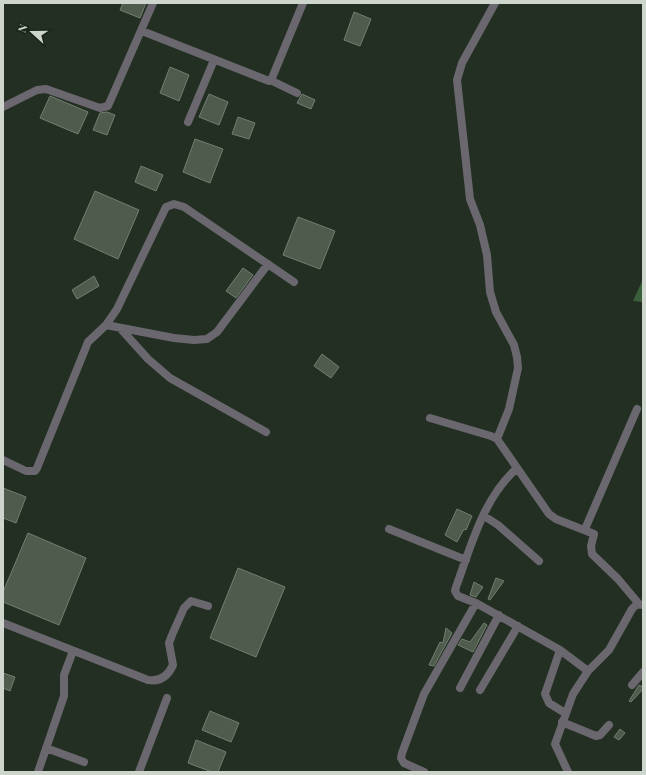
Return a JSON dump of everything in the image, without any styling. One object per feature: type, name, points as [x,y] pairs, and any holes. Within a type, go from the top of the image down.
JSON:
[{"type":"street","points":[[3,107],[37,90],[46,89],[100,108],[106,107],[110,104],[153,3]]},
{"type":"street","points":[[270,80],[303,3]]},
{"type":"street","points":[[495,3],[462,63],[457,80],[470,199],[480,225],[487,255],[490,292],[496,312],[514,345],[517,357],[518,368],[508,409],[496,439]]},
{"type":"street","points":[[142,31],[214,60],[270,80],[297,93]]},
{"type":"street","points":[[188,122],[214,60]]},
{"type":"street","points":[[3,460],[29,472],[36,469],[88,342],[106,326],[117,309],[164,209],[174,204],[184,207],[294,282]]},
{"type":"street","points":[[106,326],[174,338],[207,339],[217,332],[268,264]]},
{"type":"street","points":[[120,328],[148,359],[170,378],[266,432]]},
{"type":"street","points":[[584,529],[637,409]]},
{"type":"street","points":[[430,418],[491,436],[496,439],[516,469],[550,514],[556,519],[594,534],[591,549],[594,557],[618,579],[641,605],[632,609],[606,655],[588,671],[573,694],[555,744],[568,772]]},
{"type":"street","points":[[516,469],[499,486],[484,516],[455,591],[458,596],[476,603],[499,615],[560,650],[588,671]]},
{"type":"street","points":[[484,516],[498,525],[539,561]]},
{"type":"street","points":[[388,529],[466,560]]},
{"type":"street","points":[[3,623],[148,680],[158,681],[164,677],[173,665],[170,638],[184,608],[191,602],[208,606]]},
{"type":"street","points":[[424,772],[404,764],[401,758],[402,753],[424,694],[476,603]]},
{"type":"street","points":[[460,688],[499,615]]},
{"type":"street","points":[[480,690],[518,626]]},
{"type":"street","points":[[560,650],[545,694],[549,703],[566,713]]},
{"type":"street","points":[[38,772],[64,696],[64,677],[73,651]]},
{"type":"street","points":[[632,685],[643,672]]},
{"type":"street","points":[[139,772],[167,698]]},
{"type":"street","points":[[562,722],[596,736],[600,735],[609,725]]},
{"type":"street","points":[[46,748],[84,762]]},
{"type":"green space","points":[[643,279],[643,302],[633,301]]},
{"type":"building","points":[[123,3],[146,3],[140,18],[120,10]]},
{"type":"building","points":[[354,12],[371,19],[360,46],[344,40]]},
{"type":"building","points":[[170,67],[189,75],[179,101],[160,93]]},
{"type":"building","points":[[209,94],[228,102],[219,125],[199,117]]},
{"type":"building","points":[[302,94],[315,100],[311,109],[297,103]]},
{"type":"building","points":[[50,96],[88,112],[78,134],[40,118]]},
{"type":"building","points":[[107,112],[115,115],[107,135],[93,130],[100,113]]},
{"type":"building","points":[[238,117],[255,123],[249,139],[232,134]]},
{"type":"building","points":[[195,139],[223,149],[210,183],[183,172]]},
{"type":"building","points":[[141,166],[163,175],[156,191],[135,182]]},
{"type":"building","points":[[95,191],[139,210],[118,259],[74,239]]},
{"type":"building","points":[[298,217],[335,231],[320,269],[283,255]]},
{"type":"building","points":[[243,268],[253,275],[236,298],[226,291]]},
{"type":"building","points":[[94,276],[99,286],[77,299],[72,290]]},
{"type":"building","points":[[322,354],[339,367],[331,378],[314,366]]},
{"type":"building","points":[[3,488],[26,497],[16,523],[3,518]]},
{"type":"building","points":[[457,509],[472,516],[466,530],[464,529],[457,542],[445,535]]},
{"type":"building","points":[[28,533],[86,558],[59,625],[3,602],[3,592]]},
{"type":"building","points":[[238,568],[285,587],[256,657],[210,638]]},
{"type":"building","points":[[496,578],[504,581],[490,600],[488,599]]},
{"type":"building","points":[[474,582],[483,587],[476,597],[470,595]]},
{"type":"building","points":[[484,623],[487,625],[473,652],[458,645],[462,639],[470,642]]},
{"type":"building","points":[[446,628],[452,633],[434,666],[429,665],[440,642],[443,643]]},
{"type":"building","points":[[3,673],[15,677],[10,691],[3,688]]},
{"type":"building","points":[[639,685],[643,687],[643,689],[631,702],[629,701]]},
{"type":"building","points":[[210,711],[239,723],[231,742],[202,730]]},
{"type":"building","points":[[620,729],[625,733],[619,740],[614,737]]},
{"type":"building","points":[[196,740],[226,752],[218,772],[212,772],[188,763]]}]
